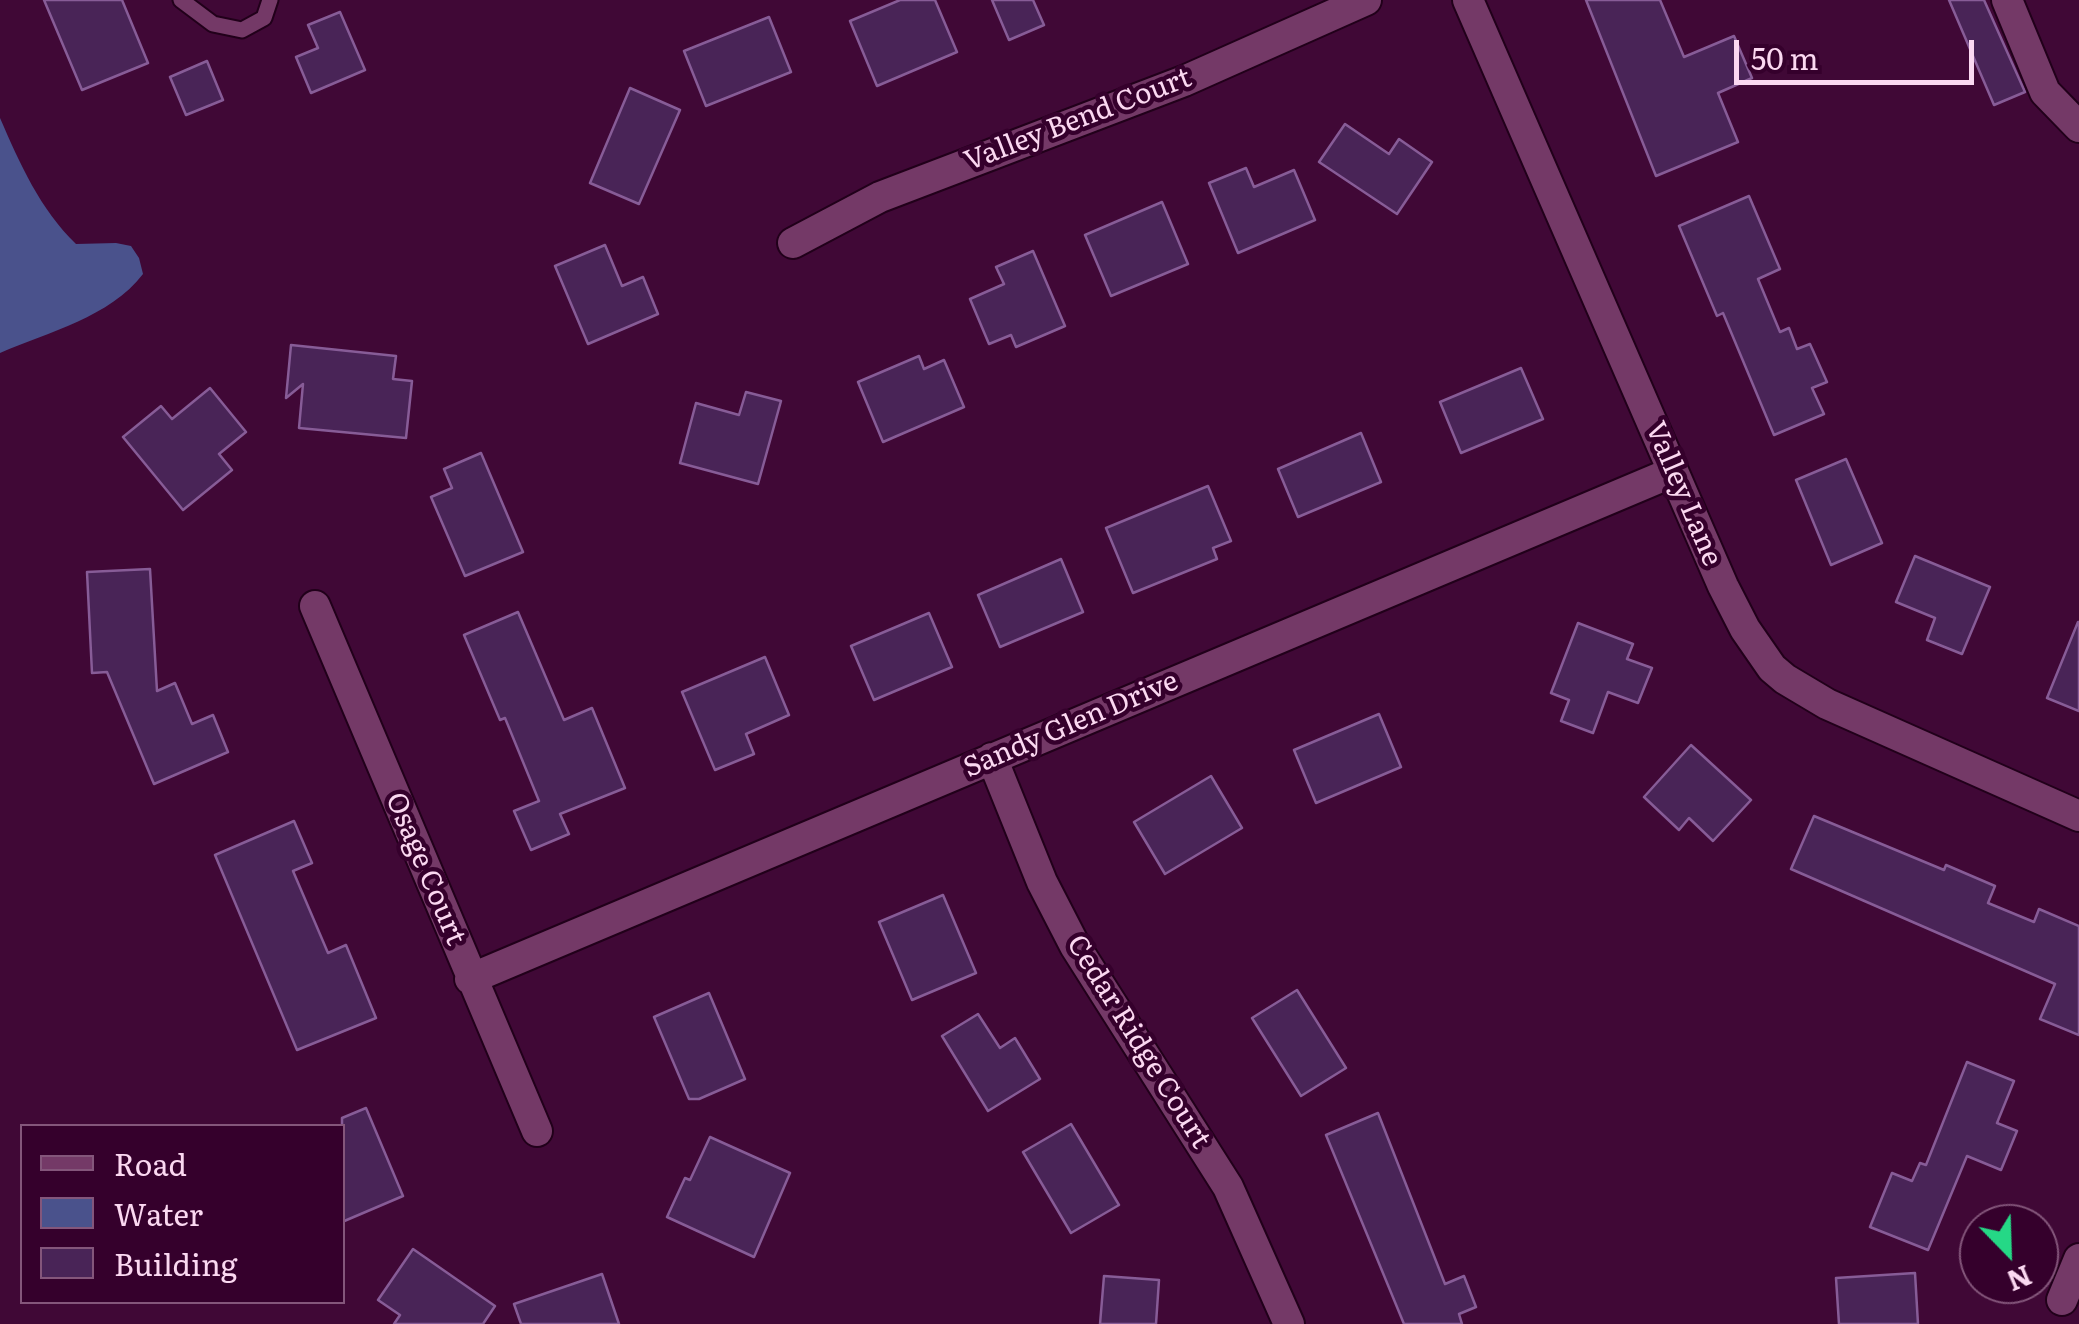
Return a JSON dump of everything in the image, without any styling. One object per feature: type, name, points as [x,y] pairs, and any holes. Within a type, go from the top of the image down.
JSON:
[{"type":"street","name":"Valley Bend Court","points":[[792,243],[880,197],[1184,81],[1366,0]]},
{"type":"street","name":"Valley Lane","points":[[1468,0],[1673,472],[1745,629],[1772,668],[1785,680],[1844,712],[2079,816]]},
{"type":"street","points":[[2007,0],[2044,92],[2079,127]]},
{"type":"street","name":"Sandy Glen Drive","points":[[470,978],[1673,472]]},
{"type":"street","name":"Osage Court","points":[[315,606],[537,1132]]},
{"type":"street","name":"Cedar Ridge Court","points":[[992,758],[1042,882],[1075,946],[1228,1188],[1289,1324]]},
{"type":"street","points":[[2062,1300],[2079,1258]]},
{"type":"lane","points":[[181,0],[212,24],[242,30],[264,18],[270,0]]},
{"type":"water","points":[[0,118],[32,185],[63,230],[76,244],[131,246],[143,274],[114,302],[96,312],[0,353]]},
{"type":"building","points":[[44,0],[122,0],[148,63],[82,90]]},
{"type":"building","points":[[900,0],[935,0],[957,52],[877,86],[850,21]]},
{"type":"building","points":[[992,0],[1033,0],[1044,25],[1009,40]]},
{"type":"building","points":[[1586,0],[1660,0],[1684,57],[1734,36],[1752,78],[1718,93],[1738,142],[1656,176]]},
{"type":"building","points":[[1949,0],[1984,0],[2025,92],[1994,105]]},
{"type":"building","points":[[340,12],[365,70],[311,93],[296,57],[318,48],[308,25]]},
{"type":"building","points":[[769,17],[791,72],[706,106],[684,51]]},
{"type":"building","points":[[207,61],[223,100],[186,115],[170,77]]},
{"type":"building","points":[[630,88],[680,110],[639,204],[590,183]]},
{"type":"building","points":[[1345,124],[1389,154],[1399,139],[1432,162],[1397,214],[1319,162]]},
{"type":"building","points":[[1246,168],[1254,187],[1294,170],[1315,220],[1238,253],[1209,183]]},
{"type":"building","points":[[1749,196],[1780,269],[1758,279],[1780,332],[1789,328],[1797,349],[1810,344],[1827,382],[1812,388],[1824,414],[1774,435],[1723,313],[1717,316],[1679,226]]},
{"type":"building","points":[[1162,202],[1188,264],[1111,296],[1085,235]]},
{"type":"building","points":[[605,245],[622,286],[643,277],[658,314],[588,344],[555,266]]},
{"type":"building","points":[[1033,251],[1065,326],[1016,347],[1011,335],[989,344],[970,299],[1004,284],[996,267]]},
{"type":"building","points":[[291,345],[396,356],[393,379],[412,381],[406,438],[299,428],[303,384],[286,398]]},
{"type":"building","points":[[919,356],[924,369],[944,360],[964,407],[883,442],[858,382]]},
{"type":"building","points":[[1521,368],[1543,419],[1461,453],[1440,402]]},
{"type":"building","points":[[210,388],[246,432],[219,454],[232,470],[183,510],[123,437],[161,406],[172,419]]},
{"type":"building","points":[[746,392],[781,401],[758,484],[680,463],[696,403],[739,415]]},
{"type":"building","points":[[1361,433],[1381,482],[1298,517],[1278,469]]},
{"type":"building","points":[[481,453],[523,552],[465,576],[431,497],[452,488],[444,469]]},
{"type":"building","points":[[1846,459],[1882,543],[1831,565],[1796,480]]},
{"type":"building","points":[[1208,486],[1231,541],[1213,548],[1217,559],[1133,593],[1106,528]]},
{"type":"building","points":[[1915,556],[1990,587],[1962,654],[1927,640],[1935,618],[1896,602]]},
{"type":"building","points":[[1061,559],[1083,612],[1000,647],[978,595]]},
{"type":"building","points":[[150,569],[157,691],[175,683],[192,724],[213,715],[228,752],[154,784],[107,672],[92,673],[87,572]]},
{"type":"building","points":[[518,612],[564,720],[592,708],[625,788],[560,814],[569,834],[531,850],[514,811],[539,801],[505,718],[500,720],[464,635]]},
{"type":"building","points":[[929,613],[952,667],[874,700],[851,646]]},
{"type":"building","points":[[2079,622],[2079,711],[2047,698]]},
{"type":"building","points":[[1578,623],[1633,644],[1627,659],[1652,668],[1638,703],[1608,692],[1593,733],[1561,721],[1569,700],[1551,693]]},
{"type":"building","points":[[765,657],[789,715],[746,734],[754,754],[715,770],[682,692]]},
{"type":"building","points":[[1379,714],[1401,767],[1316,803],[1294,750]]},
{"type":"building","points":[[1691,745],[1751,800],[1713,841],[1689,818],[1679,830],[1644,797]]},
{"type":"building","points":[[1211,776],[1242,828],[1165,874],[1134,822]]},
{"type":"building","points":[[1814,816],[1944,870],[1946,865],[1995,886],[1988,903],[2034,922],[2039,909],[2079,926],[2079,1035],[2040,1019],[2055,984],[1791,869]]},
{"type":"building","points":[[294,821],[312,863],[293,871],[328,953],[346,945],[376,1018],[297,1050],[215,855]]},
{"type":"building","points":[[943,895],[976,973],[912,1000],[879,922]]},
{"type":"building","points":[[1297,990],[1346,1068],[1301,1096],[1252,1018]]},
{"type":"building","points":[[709,993],[745,1079],[699,1099],[689,1099],[654,1017]]},
{"type":"building","points":[[978,1014],[1000,1048],[1015,1038],[1040,1079],[988,1111],[942,1036]]},
{"type":"building","points":[[1967,1062],[2014,1081],[1997,1123],[2017,1131],[2001,1170],[1967,1156],[1928,1250],[1870,1227],[1892,1173],[1912,1181],[1920,1163],[1926,1165]]},
{"type":"building","points":[[366,1108],[403,1196],[345,1221],[345,1124],[342,1118]]},
{"type":"building","points":[[1378,1113],[1445,1284],[1464,1276],[1476,1307],[1459,1314],[1462,1324],[1404,1324],[1326,1135]]},
{"type":"building","points":[[1071,1124],[1119,1205],[1071,1233],[1023,1152]]},
{"type":"building","points":[[710,1137],[790,1173],[754,1257],[667,1217]]},
{"type":"building","points":[[413,1249],[495,1306],[483,1324],[394,1324],[400,1315],[378,1300]]},
{"type":"building","points":[[1915,1273],[1918,1324],[1839,1324],[1836,1278]]},
{"type":"building","points":[[602,1274],[619,1324],[521,1324],[514,1304]]},
{"type":"building","points":[[1104,1276],[1159,1280],[1156,1324],[1100,1324]]}]
